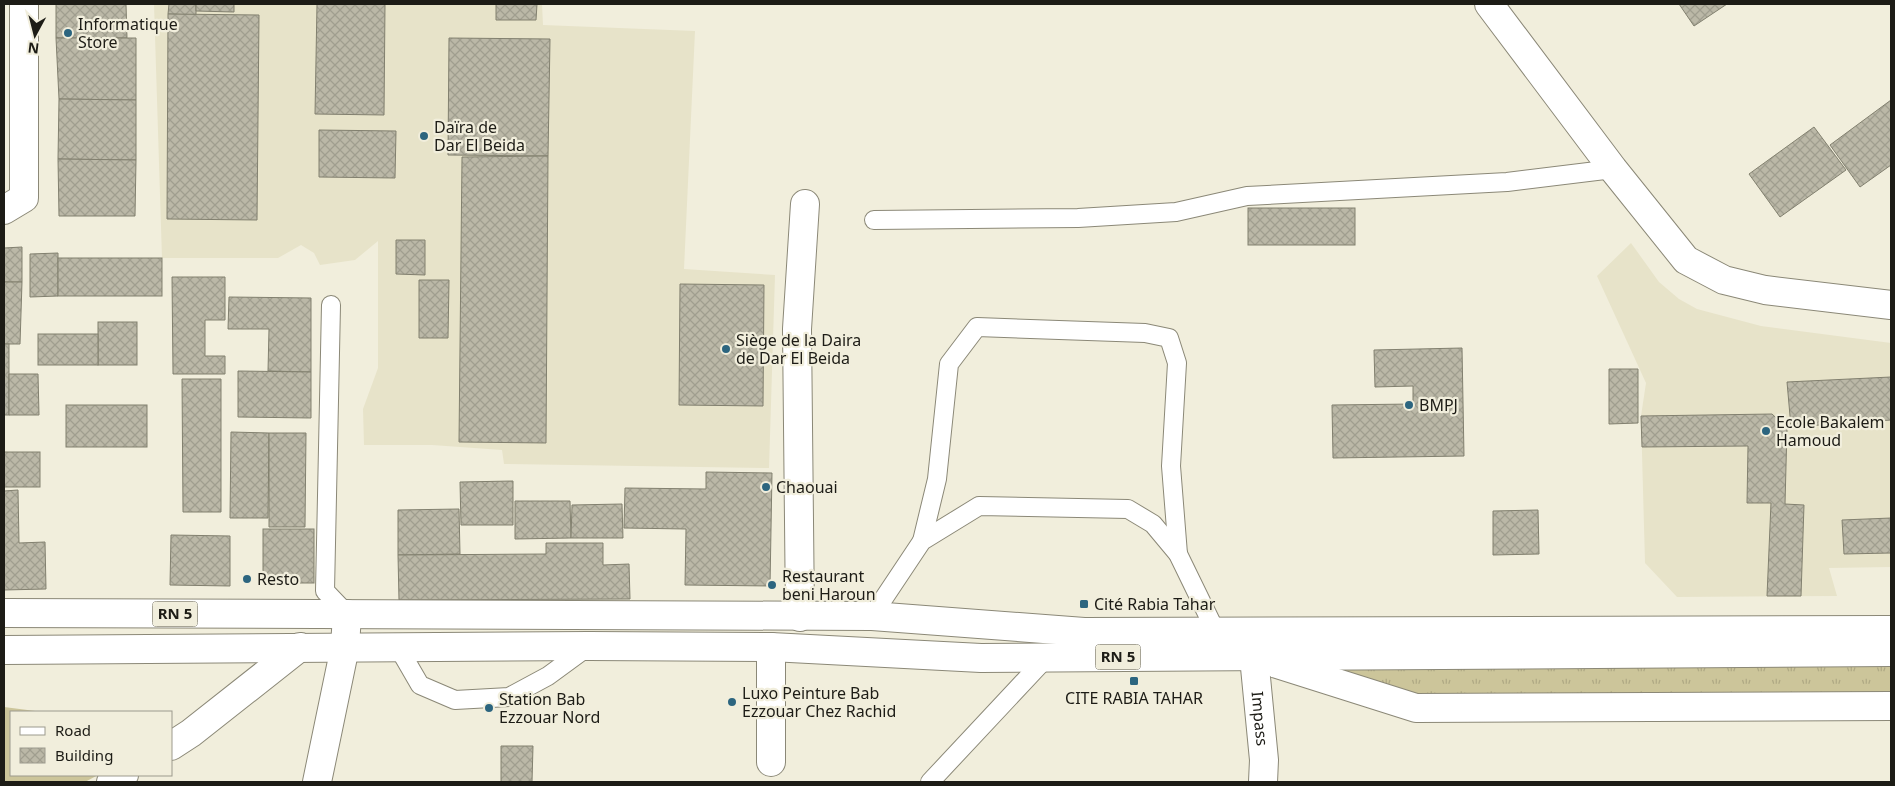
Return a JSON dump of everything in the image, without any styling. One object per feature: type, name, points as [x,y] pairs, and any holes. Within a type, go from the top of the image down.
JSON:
[{"type":"main road","points":[[4,210],[24,198],[24,4]]},
{"type":"main road","points":[[1489,4],[1613,169],[1686,260],[1724,280],[1764,290],[1891,306]]},
{"type":"main road","points":[[800,616],[797,329],[805,204]]},
{"type":"main road","name":"RN 5","points":[[4,613],[872,616],[1084,632],[1215,630],[1891,630]]},
{"type":"main road","points":[[317,782],[345,647],[347,614]]},
{"type":"main road","points":[[172,745],[191,733],[300,647]]},
{"type":"main road","name":"RN 5","points":[[4,650],[300,647],[771,647],[981,658],[1891,652]]},
{"type":"main road","points":[[771,647],[771,762]]},
{"type":"main road","points":[[1254,657],[1416,708],[1891,706]]},
{"type":"main road","name":"Impass","points":[[1254,657],[1264,760],[1263,782]]},
{"type":"main road","points":[[111,782],[122,776]]},
{"type":"lane","points":[[874,220],[1078,218],[1176,212],[1247,196],[1507,182],[1613,169]]},
{"type":"lane","points":[[330,305],[325,591],[347,614]]},
{"type":"lane","points":[[872,616],[922,541],[937,478],[949,364],[977,327],[1145,333],[1169,338],[1177,364],[1171,466],[1178,554]]},
{"type":"lane","points":[[922,541],[979,506],[1128,509],[1153,524],[1178,554],[1215,630]]},
{"type":"lane","points":[[398,647],[420,685],[455,700],[509,697],[548,676],[589,646]]},
{"type":"lane","points":[[930,782],[1047,657]]},
{"type":"shaded area","name":"Daïra de Dar El Beida","points":[[154,4],[542,4],[543,25],[695,31],[684,269],[775,275],[769,468],[504,464],[502,450],[432,445],[364,445],[363,409],[378,368],[378,241],[355,260],[320,265],[314,253],[301,245],[278,258],[162,258]]},
{"type":"shaded area","name":"Ecole Bakalem Hamoud","points":[[1631,243],[1659,282],[1679,299],[1697,309],[1761,326],[1891,343],[1891,567],[1829,568],[1837,596],[1677,597],[1645,563],[1641,416],[1646,383],[1597,276]]},
{"type":"green space","points":[[1317,666],[1891,666],[1891,695],[1432,701]]},
{"type":"green space","points":[[4,707],[35,711],[10,711],[10,776],[96,776],[85,782],[4,782]]},
{"type":"building","points":[[56,4],[126,4],[127,38],[56,38]]},
{"type":"building","points":[[169,4],[196,4],[196,15],[168,14]]},
{"type":"building","points":[[196,4],[234,4],[234,12],[196,11]]},
{"type":"building","points":[[317,4],[385,4],[384,115],[315,114]]},
{"type":"building","points":[[496,4],[537,4],[536,20],[496,20]]},
{"type":"building","points":[[1679,4],[1727,4],[1694,26]]},
{"type":"building","points":[[168,14],[259,15],[257,220],[167,219]]},
{"type":"building","points":[[56,38],[136,38],[136,100],[59,99]]},
{"type":"building","points":[[449,38],[550,39],[548,156],[448,155]]},
{"type":"building","points":[[59,99],[136,100],[136,160],[58,159]]},
{"type":"building","points":[[1891,100],[1891,165],[1860,187],[1830,145]]},
{"type":"building","points":[[1814,127],[1846,170],[1780,217],[1749,174]]},
{"type":"building","points":[[319,130],[396,131],[395,178],[319,177]]},
{"type":"building","points":[[548,156],[546,443],[459,442],[462,157]]},
{"type":"building","points":[[58,159],[136,160],[135,216],[59,216]]},
{"type":"building","points":[[1248,208],[1355,208],[1355,245],[1248,245]]},
{"type":"building","points":[[396,240],[425,240],[425,275],[396,274]]},
{"type":"building","points":[[22,247],[22,282],[4,282],[4,248]]},
{"type":"building","points":[[58,253],[58,296],[30,297],[30,254]]},
{"type":"building","points":[[58,258],[162,258],[162,296],[58,296]]},
{"type":"building","points":[[172,277],[225,277],[225,320],[205,320],[205,356],[225,356],[225,374],[173,374]]},
{"type":"building","points":[[419,280],[449,280],[448,338],[419,338]]},
{"type":"building","points":[[4,282],[22,282],[20,344],[4,344]]},
{"type":"building","points":[[680,284],[764,285],[763,406],[679,405]]},
{"type":"building","points":[[229,297],[311,298],[311,372],[268,371],[269,329],[228,329]]},
{"type":"building","points":[[98,322],[137,322],[137,365],[98,365]]},
{"type":"building","points":[[38,334],[98,334],[98,365],[38,365]]},
{"type":"building","points":[[4,344],[9,344],[9,415],[4,415]]},
{"type":"building","points":[[1462,348],[1464,456],[1333,458],[1332,405],[1413,404],[1413,386],[1375,387],[1374,350]]},
{"type":"building","points":[[1609,369],[1638,369],[1638,423],[1609,424]]},
{"type":"building","points":[[238,371],[311,372],[311,418],[238,417]]},
{"type":"building","points":[[9,374],[38,374],[39,415],[9,415]]},
{"type":"building","points":[[1891,377],[1891,420],[1791,427],[1787,382]]},
{"type":"building","points":[[182,379],[221,379],[221,512],[183,512]]},
{"type":"building","points":[[66,405],[147,405],[147,447],[66,447]]},
{"type":"building","points":[[1772,414],[1787,428],[1785,504],[1804,505],[1801,596],[1767,596],[1771,503],[1747,503],[1748,446],[1642,447],[1641,416]]},
{"type":"building","points":[[231,432],[269,433],[268,518],[230,518]]},
{"type":"building","points":[[269,433],[306,433],[305,527],[269,527]]},
{"type":"building","points":[[4,452],[40,452],[40,487],[4,487]]},
{"type":"building","points":[[706,472],[772,473],[770,586],[685,585],[686,529],[624,528],[625,488],[706,489]]},
{"type":"building","points":[[513,481],[513,525],[461,525],[460,482]]},
{"type":"building","points":[[18,490],[19,543],[45,542],[46,589],[4,590],[4,491]]},
{"type":"building","points":[[515,501],[570,501],[571,538],[515,539]]},
{"type":"building","points":[[622,504],[623,538],[571,538],[572,505]]},
{"type":"building","points":[[459,509],[460,554],[398,555],[398,510]]},
{"type":"building","points":[[1538,510],[1539,554],[1493,555],[1493,511]]},
{"type":"building","points":[[1891,518],[1891,553],[1844,554],[1842,520]]},
{"type":"building","points":[[263,529],[314,529],[314,583],[263,583]]},
{"type":"building","points":[[171,535],[230,536],[230,586],[170,585]]},
{"type":"building","points":[[546,543],[603,543],[603,565],[629,564],[630,599],[399,600],[398,555],[546,554]]},
{"type":"building","points":[[501,746],[533,746],[532,782],[501,782]]},
{"type":"place","name":"Informatique Store","points":[[68,33]]},
{"type":"place","name":"Daïra de Dar El Beida","points":[[424,136]]},
{"type":"place","name":"Siège de la Daira de Dar El Beida","points":[[726,349]]},
{"type":"place","name":"BMPJ","points":[[1409,405]]},
{"type":"place","name":"Ecole Bakalem Hamoud","points":[[1766,431]]},
{"type":"place","name":"Chaouai","points":[[766,487]]},
{"type":"place","name":"Resto","points":[[247,579]]},
{"type":"place","name":"Restaurant beni Haroun","points":[[772,585]]},
{"type":"place","name":"Cité Rabia Tahar","points":[[1084,604]]},
{"type":"place","name":"CITE RABIA TAHAR","points":[[1134,681]]},
{"type":"place","name":"Luxo Peinture Bab Ezzouar Chez Rachid","points":[[732,702]]},
{"type":"place","name":"Station Bab Ezzouar Nord","points":[[489,708]]}]
